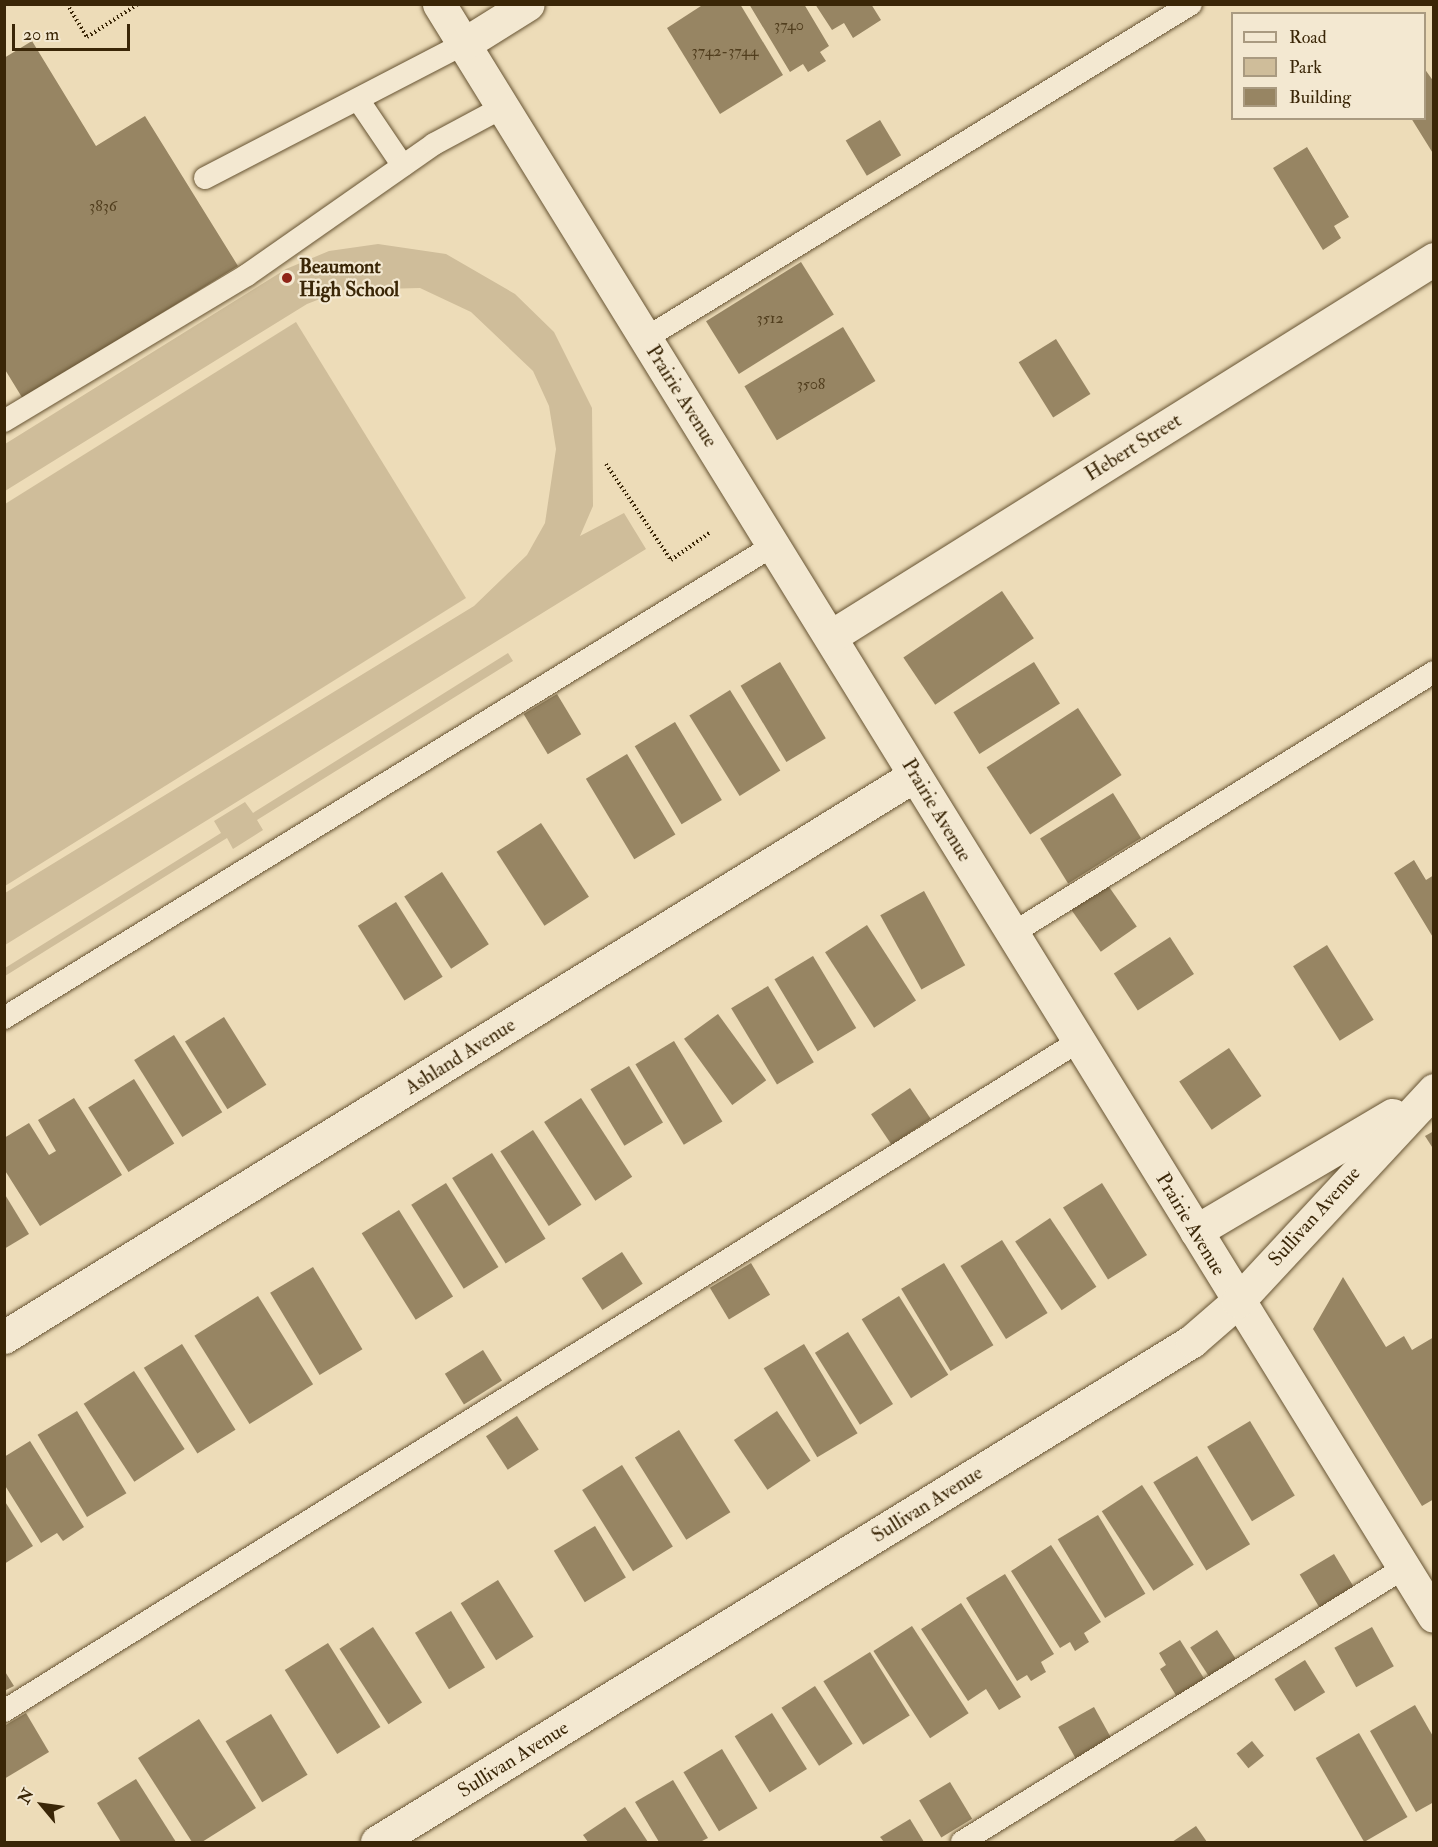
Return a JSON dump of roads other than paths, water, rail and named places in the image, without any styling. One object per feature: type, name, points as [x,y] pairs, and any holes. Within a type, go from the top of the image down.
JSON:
[{"type":"street","name":"Prairie Avenue","points":[[439,4],[774,545],[833,635],[915,775],[1434,1616]]},
{"type":"street","points":[[464,44],[528,4]]},
{"type":"street","name":"Hebert Street","points":[[833,635],[1434,259]]},
{"type":"street","name":"Ashland Avenue","points":[[4,1336],[915,775]]},
{"type":"street","name":"Sullivan Avenue","points":[[1196,1231],[1428,1094]]},
{"type":"street","name":"Sullivan Avenue","points":[[377,1842],[1192,1341],[1238,1300],[1428,1094]]},
{"type":"lane","points":[[646,338],[1191,4]]},
{"type":"lane","points":[[205,178],[359,101],[464,44]]},
{"type":"lane","points":[[359,101],[403,166]]},
{"type":"lane","points":[[4,421],[247,275],[403,166],[503,107]]},
{"type":"lane","points":[[4,1018],[774,545]]},
{"type":"lane","points":[[1013,933],[1434,672]]},
{"type":"lane","points":[[4,1711],[1079,1041]]},
{"type":"lane","points":[[962,1842],[1404,1568]]},
{"type":"place","name":"Beaumont High School","points":[[287,278]]}]
